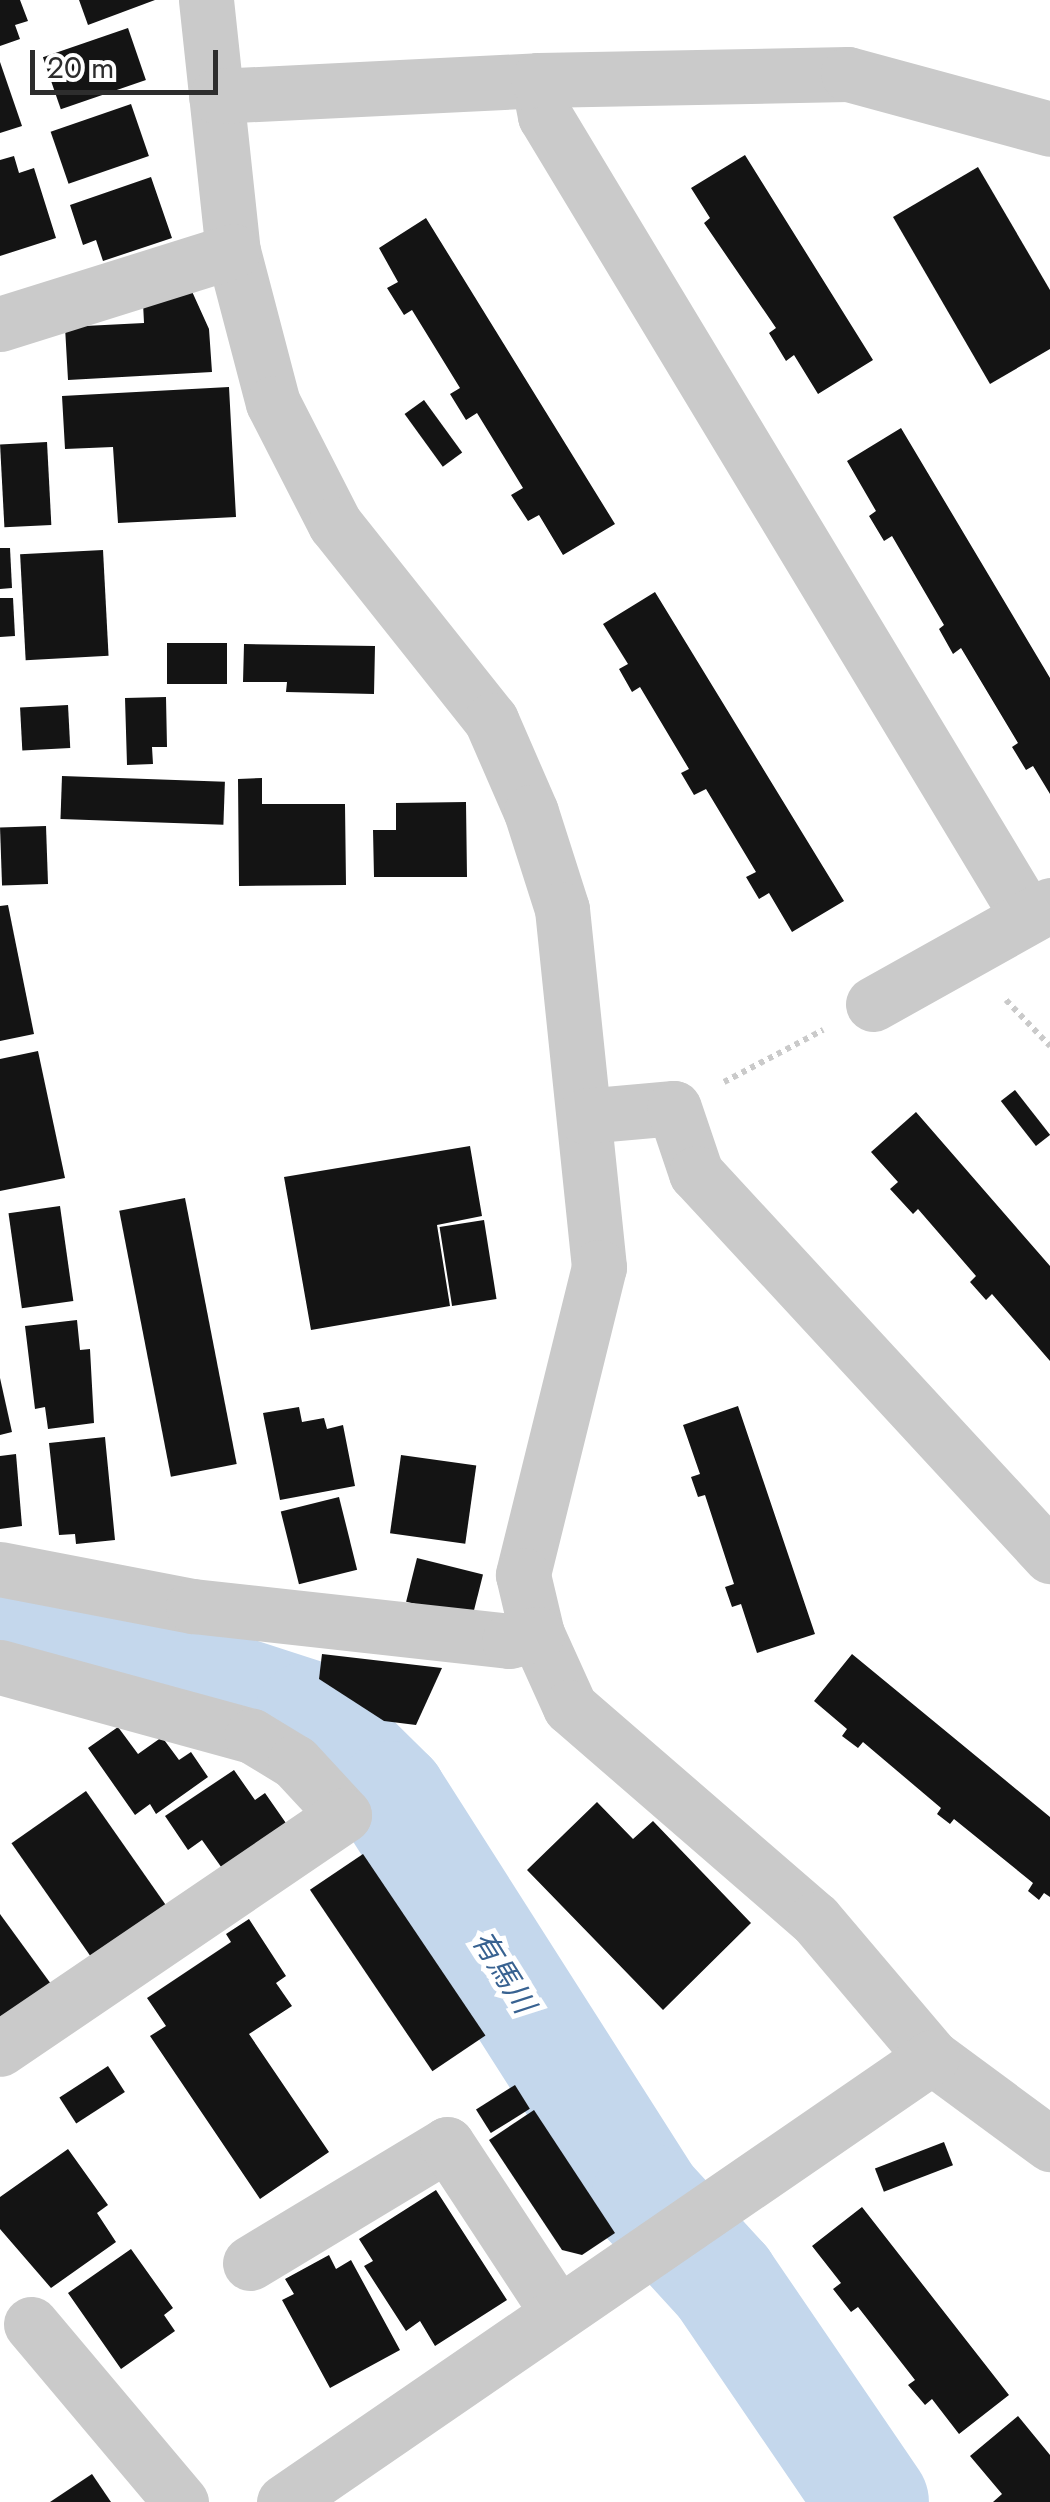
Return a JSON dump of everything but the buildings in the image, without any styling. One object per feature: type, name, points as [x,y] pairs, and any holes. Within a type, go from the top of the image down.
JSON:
[{"type":"street","points":[[206,0],[233,251],[273,402],[335,524],[492,720],[531,812],[562,909],[599,1268],[522,1575],[537,1634],[570,1707],[814,1919],[932,2057],[1050,2144]]},
{"type":"street","points":[[216,96],[538,80],[848,74],[1050,129]]},
{"type":"street","points":[[538,80],[546,116],[1039,911],[873,1004]]},
{"type":"street","points":[[0,324],[233,251]]},
{"type":"street","points":[[584,1116],[674,1108],[696,1172],[1050,1556]]},
{"type":"street","points":[[0,1570],[193,1606],[508,1641],[537,1634]]},
{"type":"street","points":[[0,1667],[252,1736],[294,1762],[344,1815],[0,2049]]},
{"type":"street","points":[[284,2502],[932,2057]]},
{"type":"street","points":[[250,2263],[448,2144],[558,2313]]},
{"type":"street","points":[[32,2324],[181,2502]]},
{"type":"path","points":[[674,1108],[873,1004]]},
{"type":"waterway","name":"有馬川","points":[[0,1616],[310,1717],[391,1797],[647,2199],[723,2282],[873,2502]]}]
